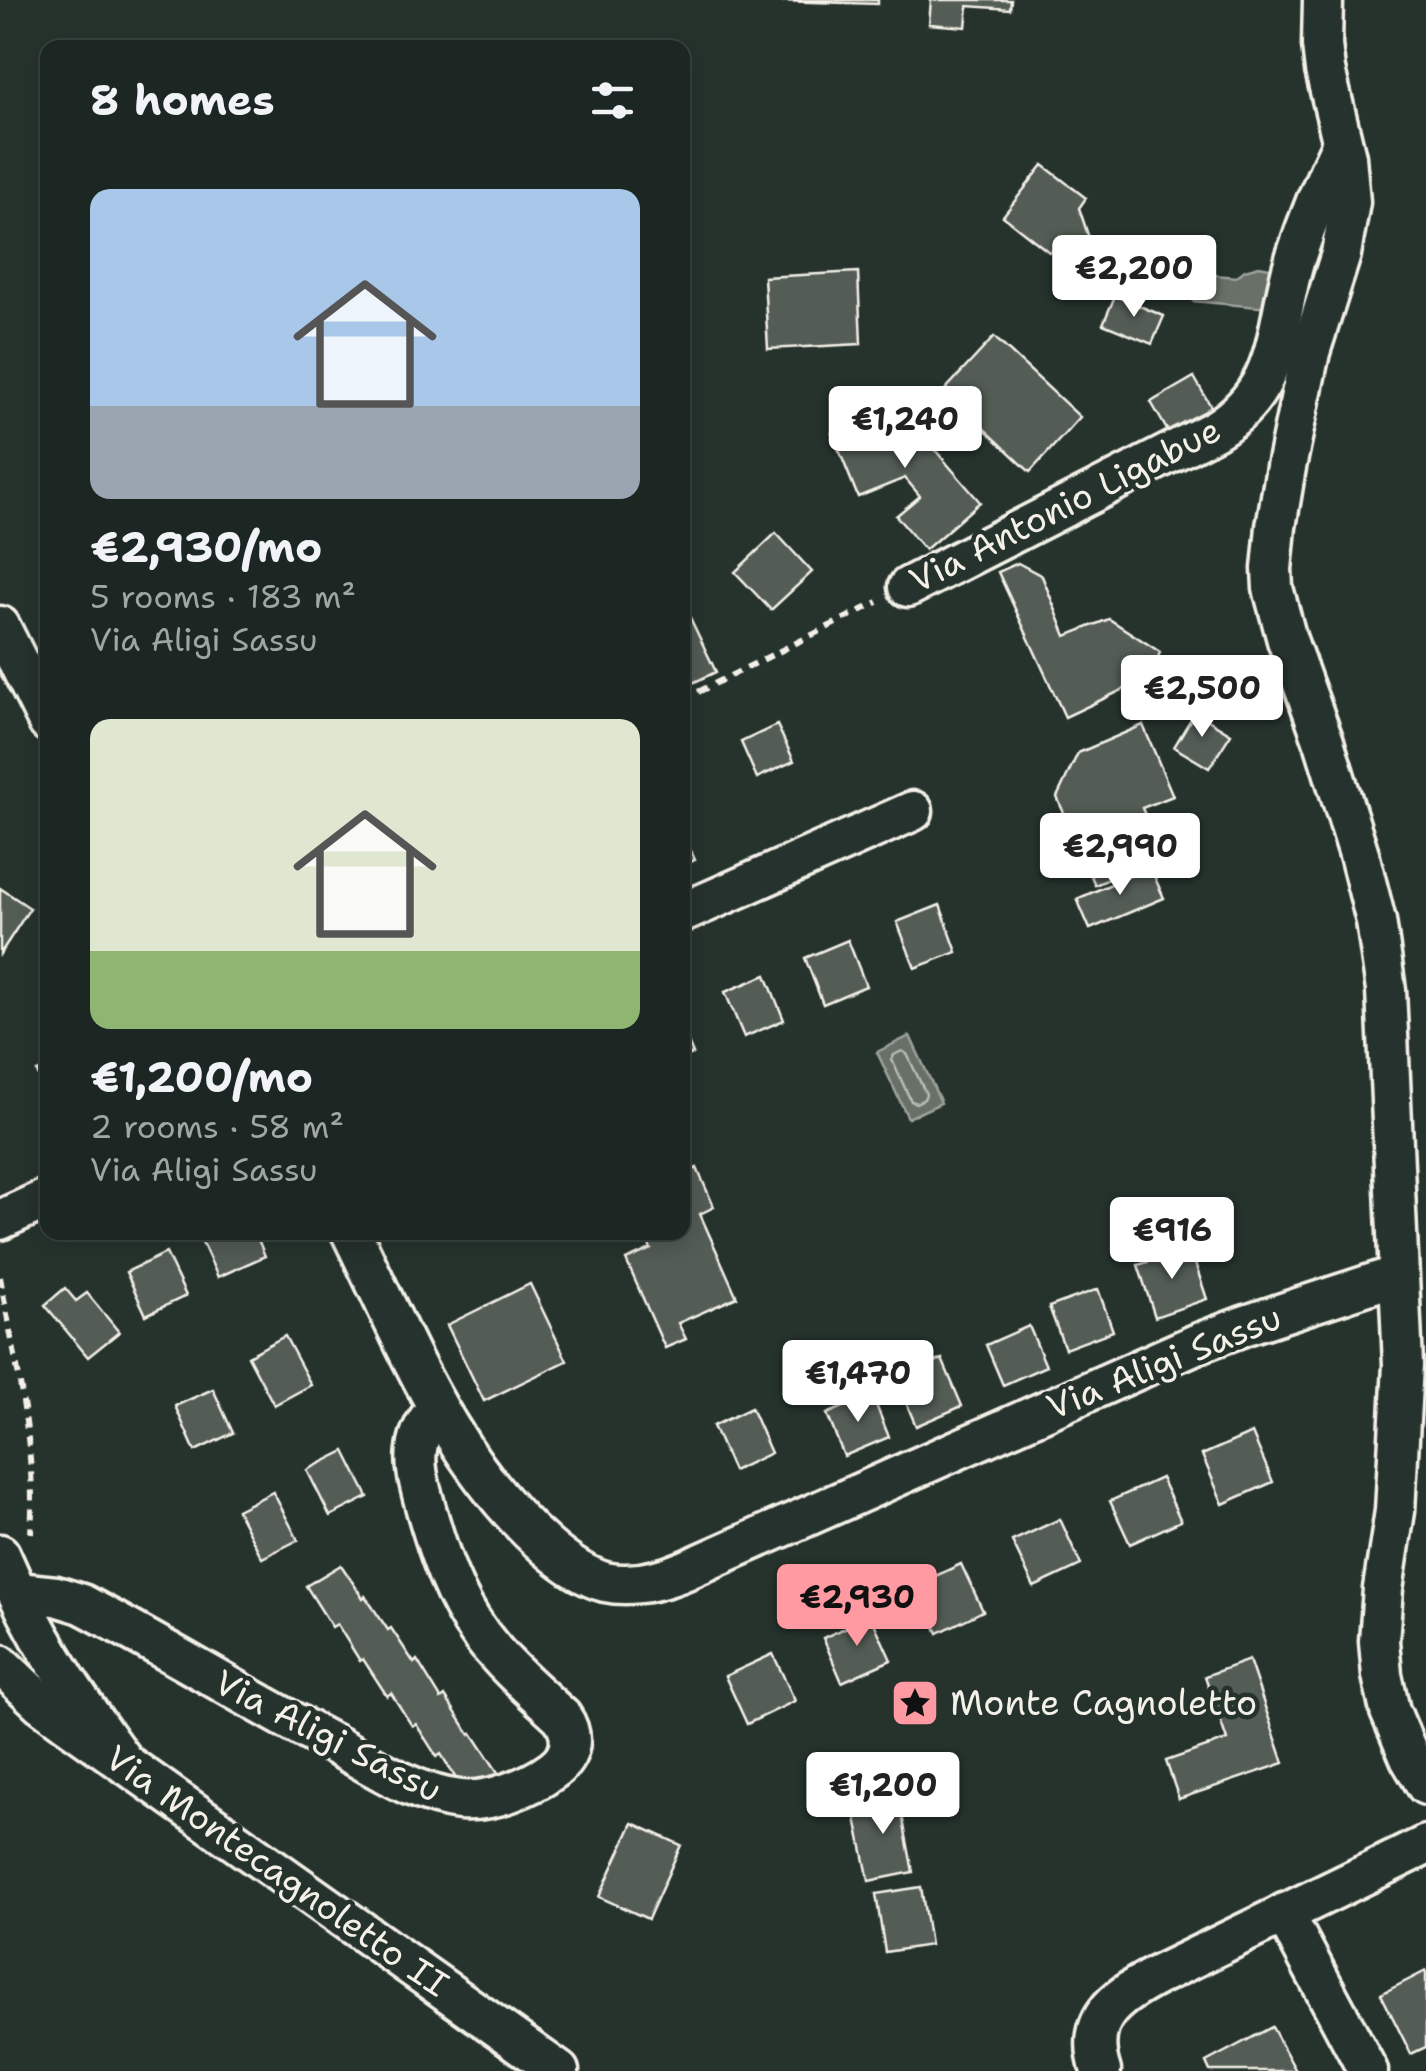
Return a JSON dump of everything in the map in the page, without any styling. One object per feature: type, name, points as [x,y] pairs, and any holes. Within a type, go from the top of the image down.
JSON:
[{"type":"street","points":[[1323,0],[1325,70],[1350,187],[1349,216],[1306,371],[1276,527],[1273,588],[1282,626],[1336,776],[1364,869],[1386,990],[1403,1365],[1399,1462],[1379,1641],[1390,1710],[1426,1785]]},
{"type":"street","name":"Via Antonio Ligabue","points":[[908,587],[1215,430],[1250,402],[1266,376],[1294,263],[1342,142]]},
{"type":"street","points":[[0,626],[40,706]]},
{"type":"street","points":[[690,909],[912,811]]},
{"type":"street","points":[[0,1220],[40,1202]]},
{"type":"street","name":"Via Aligi Sassu","points":[[355,1240],[438,1408],[492,1489],[534,1536],[582,1573],[603,1581],[639,1584],[670,1577],[1196,1344],[1398,1274]]},
{"type":"street","name":"Via Aligi Sassu","points":[[17,1592],[56,1596],[82,1604],[398,1780],[429,1793],[469,1800],[530,1783],[560,1764],[569,1752],[571,1735],[562,1717],[508,1667],[483,1637],[460,1602],[442,1563],[416,1458],[423,1428],[438,1408]]},
{"type":"street","points":[[15,1546],[17,1592],[58,1671],[125,1764]]},
{"type":"street","name":"Via Montecagnoletto II","points":[[0,1664],[41,1702],[125,1764],[559,2071]]},
{"type":"street","points":[[1101,2071],[1096,2032],[1102,2017],[1124,1996],[1156,1976],[1426,1845]]},
{"type":"street","points":[[1284,1913],[1368,2071]]},
{"type":"path","name":"Via Antonio Ligabue","points":[[690,696],[908,587]]},
{"type":"path","points":[[0,1278],[31,1468],[15,1546]]},
{"type":"water","points":[[1259,266],[1275,269],[1269,308],[1193,301],[1195,273],[1236,277]]},
{"type":"water","points":[[910,1036],[941,1103],[908,1118],[877,1052]]},
{"type":"building","points":[[741,0],[878,0],[878,4]]},
{"type":"building","points":[[931,0],[1011,0],[1010,9],[968,6],[966,27],[929,24]]},
{"type":"building","points":[[1043,165],[1086,198],[1079,208],[1089,238],[1049,252],[1003,216]]},
{"type":"building","points":[[858,272],[861,344],[768,349],[764,277]]},
{"type":"building","points":[[1115,296],[1164,316],[1152,344],[1103,324]]},
{"type":"building","points":[[994,337],[1080,417],[1030,472],[944,391]]},
{"type":"building","points":[[1194,377],[1217,417],[1174,442],[1151,402]]},
{"type":"building","points":[[910,400],[924,437],[980,502],[925,550],[896,516],[920,496],[905,478],[858,497],[832,433]]},
{"type":"building","points":[[776,533],[812,572],[771,610],[735,572]]},
{"type":"building","points":[[1018,563],[1042,576],[1066,636],[1109,619],[1160,652],[1152,676],[1065,717],[998,572]]},
{"type":"building","points":[[690,618],[716,672],[690,684]]},
{"type":"building","points":[[1195,712],[1231,734],[1209,768],[1174,747]]},
{"type":"building","points":[[777,725],[794,761],[757,778],[741,742]]},
{"type":"building","points":[[1143,725],[1173,796],[1142,808],[1162,856],[1095,885],[1057,797],[1078,753]]},
{"type":"building","points":[[1150,867],[1164,898],[1090,929],[1077,899]]},
{"type":"building","points":[[0,888],[30,908],[0,954]]},
{"type":"building","points":[[940,905],[957,952],[915,968],[897,922]]},
{"type":"building","points":[[848,940],[866,986],[823,1004],[805,958]]},
{"type":"building","points":[[766,975],[784,1020],[744,1037],[725,992]]},
{"type":"building","points":[[697,1168],[714,1207],[700,1214],[737,1297],[678,1323],[686,1339],[665,1348],[626,1260],[651,1249],[647,1240],[690,1240],[690,1171]]},
{"type":"building","points":[[201,1240],[258,1240],[265,1256],[218,1277]]},
{"type":"building","points":[[1190,1248],[1207,1299],[1155,1317],[1138,1265]]},
{"type":"building","points":[[166,1253],[186,1296],[146,1315],[126,1272]]},
{"type":"building","points":[[530,1284],[567,1361],[484,1401],[447,1325]]},
{"type":"building","points":[[65,1288],[76,1301],[87,1293],[119,1332],[88,1357],[45,1305]]},
{"type":"building","points":[[1098,1289],[1113,1331],[1065,1349],[1049,1307]]},
{"type":"building","points":[[1029,1326],[1046,1366],[1003,1385],[986,1345]]},
{"type":"building","points":[[285,1336],[311,1385],[274,1405],[248,1356]]},
{"type":"building","points":[[942,1359],[962,1406],[916,1426],[896,1379]]},
{"type":"building","points":[[213,1389],[233,1433],[195,1451],[175,1406]]},
{"type":"building","points":[[872,1395],[889,1437],[844,1456],[827,1414]]},
{"type":"building","points":[[751,1408],[771,1453],[733,1471],[713,1426]]},
{"type":"building","points":[[1252,1433],[1273,1482],[1223,1504],[1202,1455]]},
{"type":"building","points":[[345,1451],[368,1497],[330,1516],[307,1470]]},
{"type":"building","points":[[1161,1478],[1181,1521],[1130,1544],[1110,1501]]},
{"type":"building","points":[[273,1492],[298,1540],[262,1558],[237,1510]]},
{"type":"building","points":[[1060,1519],[1081,1565],[1034,1587],[1012,1541]]},
{"type":"building","points":[[961,1564],[983,1611],[938,1633],[916,1585]]},
{"type":"building","points":[[341,1565],[414,1663],[417,1660],[441,1699],[445,1696],[499,1774],[466,1795],[441,1754],[437,1757],[391,1693],[387,1696],[337,1624],[332,1627],[306,1586]]},
{"type":"building","points":[[871,1616],[891,1660],[842,1682],[823,1638]]},
{"type":"building","points":[[773,1654],[795,1701],[747,1724],[725,1676]]},
{"type":"building","points":[[1249,1660],[1284,1763],[1179,1799],[1166,1761],[1227,1740],[1205,1676]]},
{"type":"building","points":[[898,1794],[913,1872],[869,1881],[853,1803]]},
{"type":"building","points":[[633,1823],[681,1845],[648,1919],[599,1897]]},
{"type":"building","points":[[921,1887],[930,1945],[885,1952],[876,1894]]},
{"type":"building","points":[[1426,1971],[1426,2047],[1411,2054],[1381,1994]]},
{"type":"building","points":[[1272,2027],[1296,2071],[1210,2071],[1206,2062]]},
{"type":"place","name":"Monte Cagnoletto","points":[[915,1703]]}]
